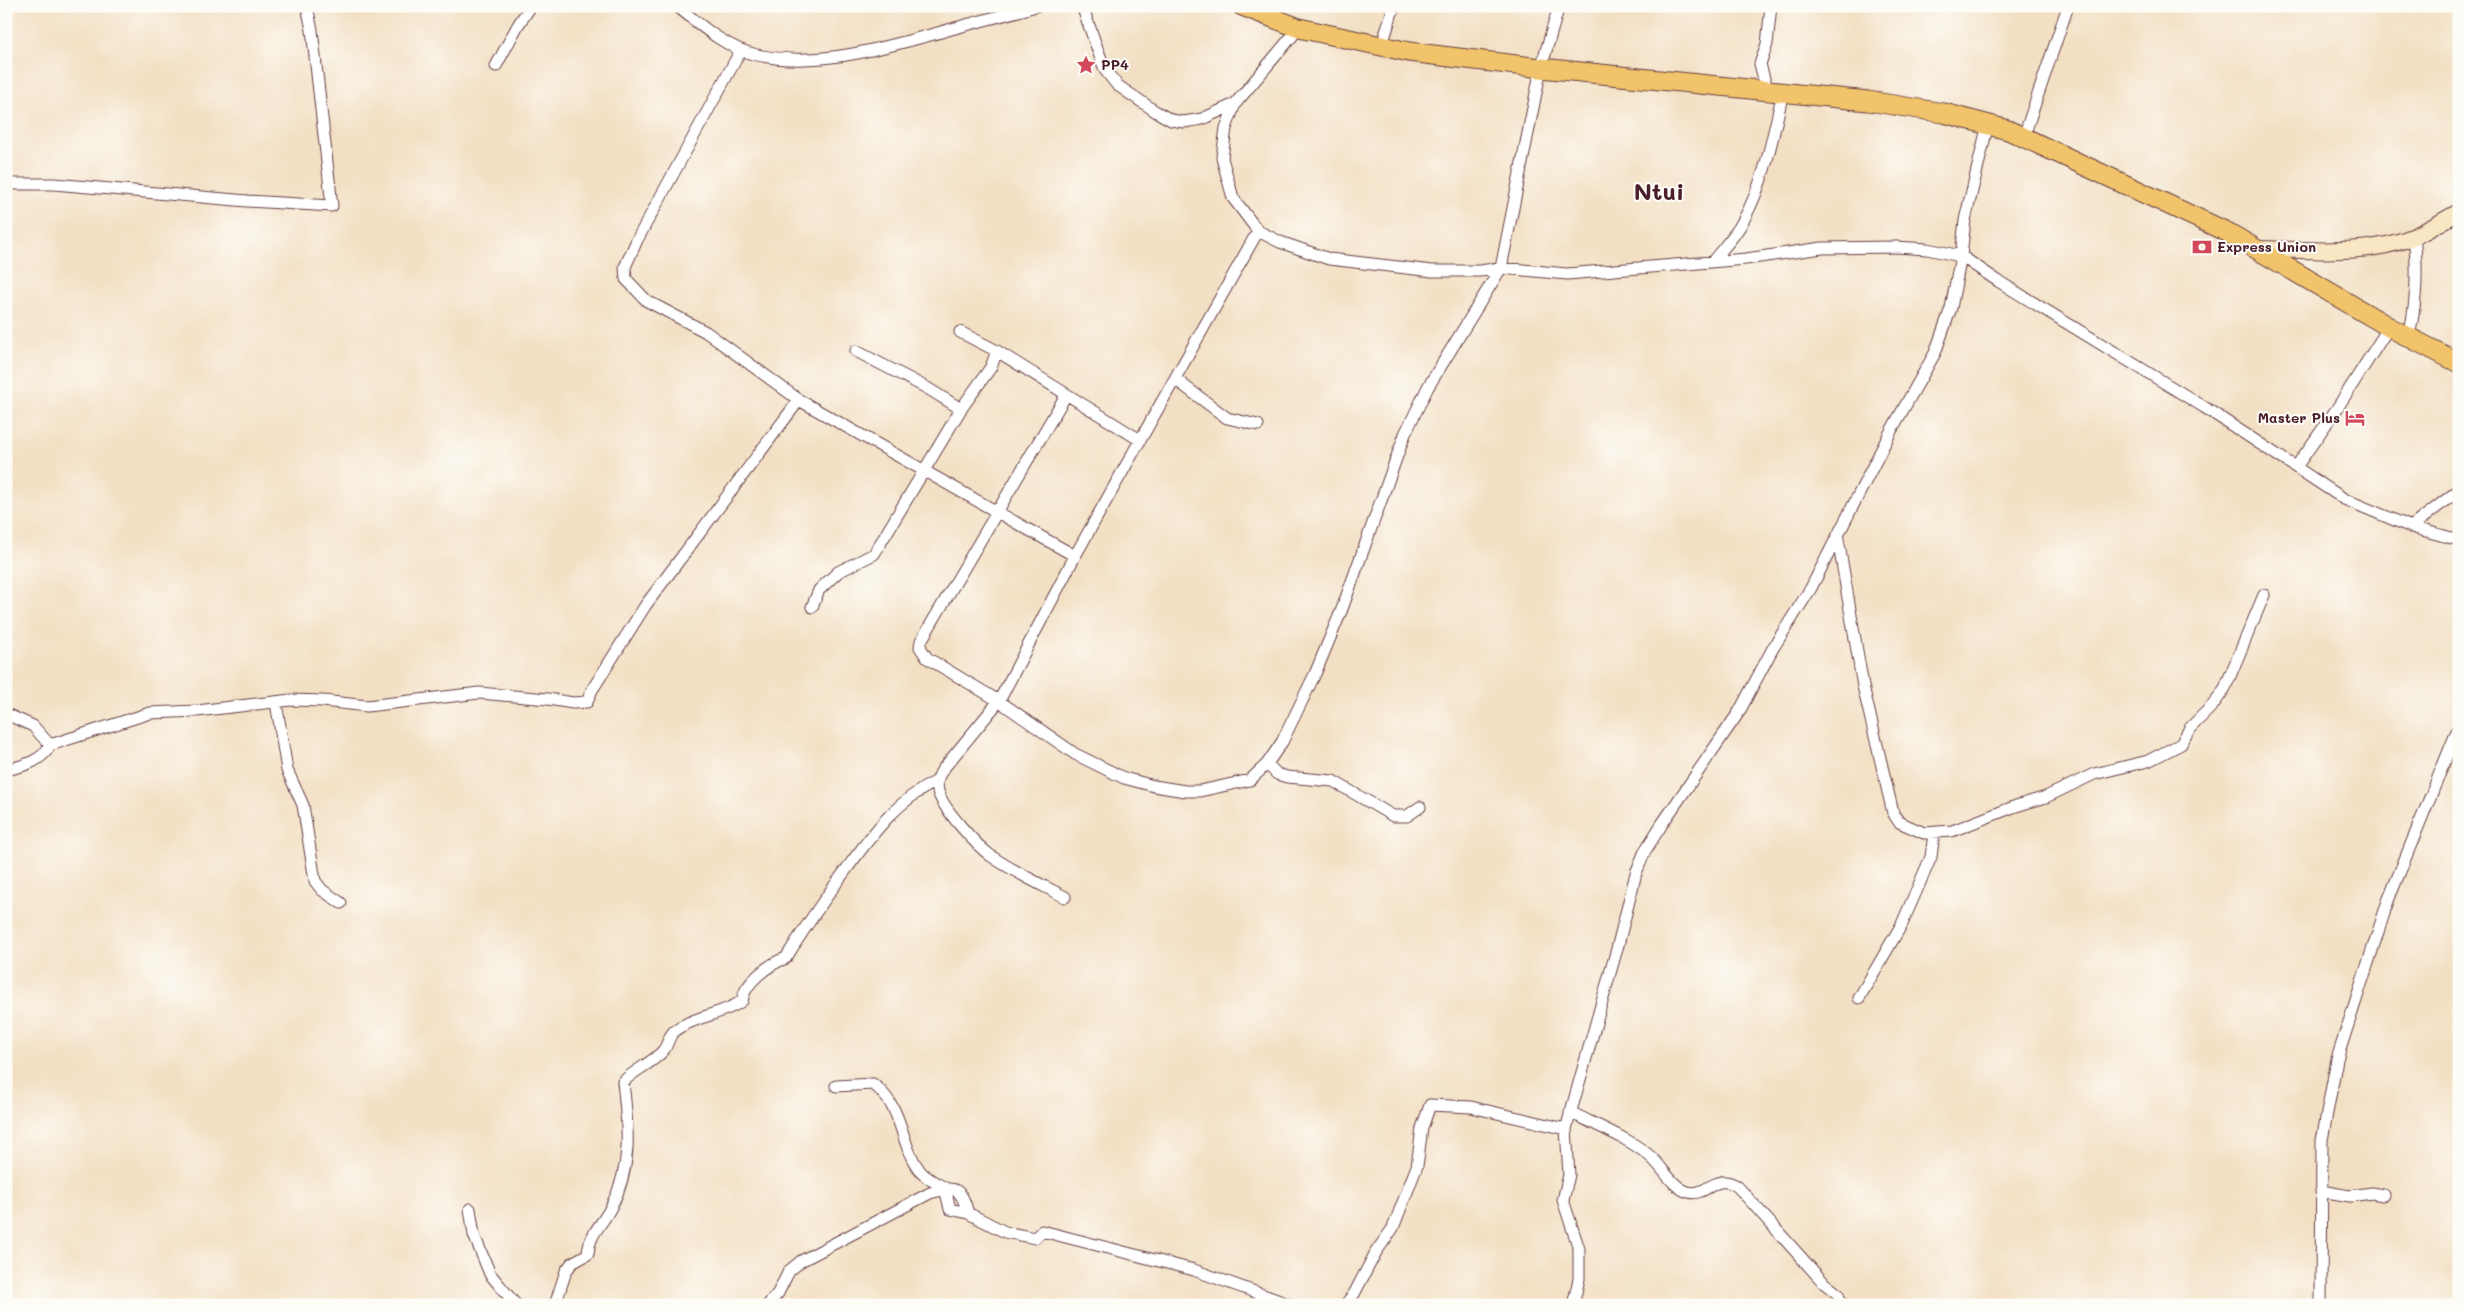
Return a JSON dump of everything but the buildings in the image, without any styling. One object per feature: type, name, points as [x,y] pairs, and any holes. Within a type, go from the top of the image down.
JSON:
[{"type":"highway","points":[[1242,6],[1299,28],[1453,58],[1868,101],[1944,113],[1988,124],[2024,136],[2230,233],[2389,327],[2459,363]]},
{"type":"main road","points":[[2256,249],[2349,250],[2387,245],[2414,236],[2459,212]]},
{"type":"street","points":[[6,184],[54,184],[247,202],[332,206],[312,30],[307,6]]},
{"type":"street","points":[[496,66],[518,25],[531,6]]},
{"type":"street","points":[[677,6],[720,38],[742,50],[757,55],[817,59],[882,47],[1036,6]]},
{"type":"street","points":[[1082,6],[1105,70],[1117,85],[1155,110],[1172,120],[1184,122],[1202,119],[1235,104]]},
{"type":"street","points":[[1382,45],[1394,6]]},
{"type":"street","points":[[1066,395],[921,641],[920,647],[927,658],[999,701],[1074,754],[1124,778],[1154,786],[1185,791],[1220,787],[1250,780],[1267,764],[1291,726],[1315,674],[1342,609],[1405,434],[1428,387],[1501,268],[1541,68],[1559,6]]},
{"type":"street","points":[[1713,261],[1743,222],[1767,159],[1775,91],[1760,64],[1767,44],[1771,6]]},
{"type":"street","points":[[2024,136],[2068,6]]},
{"type":"street","points":[[1299,28],[1235,104],[1228,118],[1223,142],[1222,158],[1233,198],[1258,230],[1280,242],[1340,262],[1432,271],[1480,271],[1501,268],[1567,274],[1713,261],[1822,248],[1927,250],[1961,256],[1998,281],[2204,407],[2344,499],[2411,527],[2459,540]]},
{"type":"street","points":[[742,50],[637,240],[624,275],[629,284],[647,301],[706,332],[799,400],[1075,556]]},
{"type":"street","points":[[1573,1305],[1579,1279],[1579,1249],[1563,1200],[1569,1175],[1566,1129],[1618,945],[1628,897],[1645,851],[1739,712],[1838,539],[1891,431],[1935,354],[1951,308],[1961,256],[1965,220],[1988,124]]},
{"type":"street","points":[[1065,897],[989,855],[955,820],[938,792],[937,781],[943,769],[999,701],[1075,556],[1258,230]]},
{"type":"street","points":[[2409,336],[2415,310],[2418,282],[2414,236]]},
{"type":"street","points":[[2296,467],[2336,410],[2389,327]]},
{"type":"street","points":[[960,332],[1001,354],[1140,440]]},
{"type":"street","points":[[856,351],[927,388],[961,409]]},
{"type":"street","points":[[812,607],[819,590],[838,572],[874,554],[961,409],[1001,354]]},
{"type":"street","points":[[1175,378],[1227,418],[1258,425]]},
{"type":"street","points":[[50,745],[150,713],[197,711],[276,702],[323,701],[367,706],[479,693],[573,703],[587,702],[645,606],[799,400]]},
{"type":"street","points":[[2411,527],[2459,490]]},
{"type":"street","points":[[1838,539],[1864,686],[1893,813],[1899,822],[1906,826],[1934,833],[1952,831],[2016,806],[2046,797],[2094,774],[2148,761],[2181,744],[2190,728],[2213,705],[2224,688],[2264,595]]},
{"type":"street","points":[[276,702],[286,770],[302,806],[315,881],[322,890],[341,903]]},
{"type":"street","points":[[6,714],[33,726],[50,745]]},
{"type":"street","points":[[2321,1305],[2322,1140],[2337,1059],[2388,901],[2459,726]]},
{"type":"street","points":[[6,770],[21,766],[46,754],[50,745]]},
{"type":"street","points":[[1267,764],[1277,774],[1287,777],[1333,781],[1393,816],[1407,816],[1420,807]]},
{"type":"street","points":[[555,1305],[566,1271],[572,1264],[588,1254],[588,1244],[611,1208],[625,1173],[629,1129],[623,1082],[664,1049],[667,1039],[684,1024],[735,1006],[742,1001],[743,994],[750,985],[776,962],[786,958],[820,904],[880,824],[918,790],[937,781]]},
{"type":"street","points":[[1859,998],[1902,924],[1930,857],[1934,833]]},
{"type":"street","points":[[836,1086],[873,1084],[883,1092],[892,1102],[921,1173],[945,1188],[960,1192],[964,1196],[968,1213]]},
{"type":"street","points":[[1345,1305],[1354,1294],[1376,1252],[1393,1228],[1417,1166],[1422,1128],[1430,1105],[1471,1107],[1566,1129]]},
{"type":"street","points":[[1570,1112],[1642,1151],[1685,1191],[1697,1192],[1721,1181],[1732,1183],[1738,1187],[1824,1283],[1838,1294],[1841,1305]]},
{"type":"street","points":[[945,1188],[950,1209],[968,1213],[1005,1232],[1035,1238],[1042,1231],[1194,1270],[1291,1305]]},
{"type":"street","points":[[768,1305],[778,1293],[789,1271],[801,1261],[930,1193],[945,1188]]},
{"type":"street","points":[[2321,1191],[2350,1196],[2382,1195]]},
{"type":"street","points":[[470,1209],[474,1235],[490,1274],[516,1305]]},
{"type":"place","name":"PP4","points":[[1086,65]]},
{"type":"place","name":"Express Union","points":[[2202,247]]},
{"type":"place","name":"Master Plus","points":[[2355,418]]},
{"type":"district","name":"Ntui","points":[[1659,192]]}]
